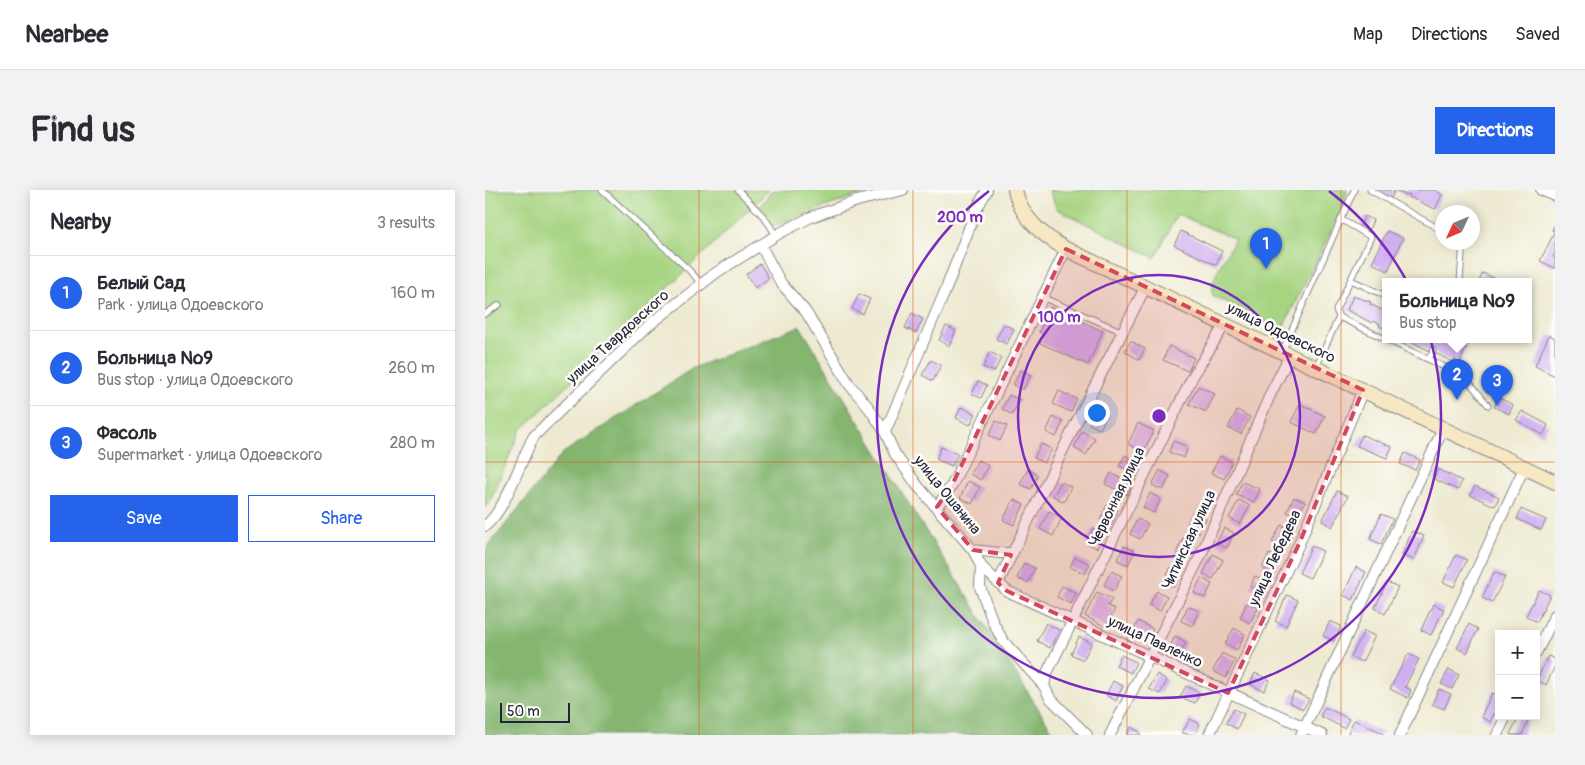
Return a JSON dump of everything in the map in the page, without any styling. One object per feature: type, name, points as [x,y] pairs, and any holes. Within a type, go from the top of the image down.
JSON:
[{"type":"street","name":"улица Твардовского","points":[[485,526],[501,507],[534,436],[648,326],[701,283],[811,217],[857,201],[903,190]]},
{"type":"street","points":[[885,432],[946,288],[976,210],[987,190]]},
{"type":"street","name":"улица Одоевского","points":[[1015,190],[1026,216],[1037,229],[1066,249],[1555,482]]},
{"type":"street","points":[[1541,190],[1555,196]]},
{"type":"street","name":"улица Ошанина","points":[[761,246],[781,283],[806,312],[849,384],[869,408],[885,432],[895,454],[917,485],[973,550],[981,566],[980,587],[993,622],[1003,641],[1044,686],[1049,698],[1087,735]]},
{"type":"street","points":[[937,507],[952,486],[1066,249]]},
{"type":"street","points":[[998,583],[1011,553],[1146,286]]},
{"type":"street","name":"Червонная улица","points":[[1044,686],[1046,675],[1193,376],[1225,324]]},
{"type":"street","name":"Читинская улица","points":[[1110,735],[1200,557],[1286,354]]},
{"type":"street","name":"улица Лебедева","points":[[1209,735],[1299,544],[1363,390]]},
{"type":"street","points":[[1303,731],[1443,429]]},
{"type":"street","points":[[1400,735],[1524,468]]},
{"type":"street","points":[[973,550],[1000,554],[1011,553]]},
{"type":"street","name":"улица Павленко","points":[[981,566],[1007,591],[1151,656],[1303,731],[1322,735]]},
{"type":"street","points":[[1540,645],[1555,615]]},
{"type":"street","points":[[1497,735],[1504,720]]},
{"type":"lane","points":[[601,190],[688,268],[701,283]]},
{"type":"lane","points":[[738,190],[764,218],[777,236]]},
{"type":"lane","points":[[1286,354],[1355,190]]},
{"type":"lane","points":[[1370,190],[1435,227]]},
{"type":"lane","points":[[1342,220],[1371,237],[1336,310],[1339,317],[1382,337]]},
{"type":"lane","points":[[1460,278],[1462,250]]},
{"type":"lane","points":[[1351,280],[1382,294]]},
{"type":"lane","points":[[1044,298],[1123,332]]},
{"type":"lane","points":[[485,314],[499,305]]},
{"type":"lane","points":[[1315,368],[1339,317]]},
{"type":"lane","points":[[1395,343],[1457,373],[1470,382],[1488,405]]},
{"type":"lane","points":[[1429,359],[1433,350]]},
{"type":"highlighted area","points":[[1066,249],[1363,390],[1299,544],[1228,693],[1007,591],[998,583],[1011,555],[973,550],[937,507],[952,485]]},
{"type":"green space","points":[[485,190],[769,190],[520,431],[489,504],[485,507]]},
{"type":"green space","points":[[773,190],[877,190],[772,226],[759,207]]},
{"type":"green space","points":[[1049,190],[1347,190],[1341,211],[1282,329],[1213,296],[1213,282],[1235,239],[1177,214],[1155,258],[1057,209]]},
{"type":"green space","points":[[800,326],[912,509],[1055,735],[485,735],[485,550],[563,453],[693,368]]},
{"type":"building","points":[[1376,190],[1395,190],[1391,198]]},
{"type":"building","points":[[1395,190],[1435,190],[1442,195],[1437,205],[1435,205],[1435,209],[1409,197],[1410,195],[1408,194],[1407,196]]},
{"type":"building","points":[[1365,216],[1373,220],[1368,232],[1359,228]]},
{"type":"building","points":[[1181,231],[1222,251],[1216,265],[1174,245]]},
{"type":"building","points":[[1387,231],[1403,238],[1388,271],[1372,263]]},
{"type":"building","points":[[1555,231],[1555,253],[1553,257],[1555,258],[1555,268],[1540,261]]},
{"type":"building","points":[[760,264],[769,278],[755,288],[746,274]]},
{"type":"building","points":[[1483,273],[1494,278],[1480,278]]},
{"type":"building","points":[[859,294],[870,299],[863,314],[852,309]]},
{"type":"building","points":[[1353,296],[1371,302],[1370,304],[1382,310],[1382,327],[1379,326],[1380,324],[1373,321],[1372,323],[1347,310]]},
{"type":"building","points":[[1050,307],[1103,331],[1088,365],[1040,343],[1044,334],[1039,332]]},
{"type":"building","points":[[912,313],[923,319],[916,333],[905,328]]},
{"type":"building","points":[[1004,324],[1014,329],[1007,344],[996,339]]},
{"type":"building","points":[[946,326],[956,331],[949,346],[939,340]]},
{"type":"building","points":[[1549,335],[1555,338],[1555,376],[1535,366]]},
{"type":"building","points":[[1131,341],[1145,349],[1139,360],[1125,351]]},
{"type":"building","points":[[1414,343],[1467,343],[1460,362],[1454,360],[1453,362],[1435,353],[1436,351],[1430,351]]},
{"type":"building","points":[[1169,346],[1194,358],[1188,371],[1163,360]]},
{"type":"building","points":[[990,352],[1001,358],[994,372],[983,367]]},
{"type":"building","points":[[931,360],[941,365],[933,381],[922,375]]},
{"type":"building","points":[[1020,370],[1031,375],[1023,390],[1013,385]]},
{"type":"building","points":[[978,381],[987,385],[981,398],[972,394]]},
{"type":"building","points":[[1198,386],[1215,394],[1206,412],[1189,404]]},
{"type":"building","points":[[1059,391],[1077,399],[1071,412],[1053,404]]},
{"type":"building","points":[[1009,395],[1020,400],[1012,415],[1002,409]]},
{"type":"building","points":[[1498,397],[1513,405],[1509,414],[1494,407]]},
{"type":"building","points":[[1300,404],[1325,416],[1316,434],[1291,422]]},
{"type":"building","points":[[961,407],[976,414],[970,425],[956,418]]},
{"type":"building","points":[[1097,409],[1107,415],[1100,429],[1089,424]]},
{"type":"building","points":[[1237,410],[1250,417],[1241,434],[1228,428]]},
{"type":"building","points":[[1522,411],[1548,425],[1543,435],[1516,420]]},
{"type":"building","points":[[1053,417],[1063,422],[1056,437],[1046,432]]},
{"type":"building","points":[[996,421],[1007,426],[1000,441],[989,435]]},
{"type":"building","points":[[1138,423],[1154,431],[1143,452],[1128,444]]},
{"type":"building","points":[[1082,431],[1095,438],[1086,455],[1074,448]]},
{"type":"building","points":[[1362,435],[1392,447],[1387,458],[1357,446]]},
{"type":"building","points":[[1173,441],[1188,447],[1184,458],[1169,452]]},
{"type":"building","points":[[1041,444],[1052,449],[1044,463],[1034,458]]},
{"type":"building","points":[[941,447],[958,454],[952,466],[936,459]]},
{"type":"building","points":[[1405,453],[1420,460],[1415,470],[1400,464]]},
{"type":"building","points":[[1125,455],[1139,463],[1134,473],[1119,466]]},
{"type":"building","points":[[1220,456],[1232,462],[1224,479],[1211,473]]},
{"type":"building","points":[[978,460],[988,465],[981,480],[970,474]]},
{"type":"building","points":[[1028,469],[1038,475],[1031,489],[1020,484]]},
{"type":"building","points":[[1438,469],[1462,481],[1458,490],[1434,479]]},
{"type":"building","points":[[1160,470],[1170,476],[1163,490],[1152,485]]},
{"type":"building","points":[[1111,473],[1132,484],[1127,495],[1105,484]]},
{"type":"building","points":[[968,481],[980,487],[972,504],[960,498]]},
{"type":"building","points":[[1061,482],[1071,487],[1064,502],[1053,496]]},
{"type":"building","points":[[1242,482],[1260,489],[1254,502],[1236,495]]},
{"type":"building","points":[[1475,486],[1499,497],[1495,506],[1470,495]]},
{"type":"building","points":[[1337,491],[1348,496],[1332,527],[1322,521]]},
{"type":"building","points":[[1150,493],[1161,499],[1154,513],[1143,508]]},
{"type":"building","points":[[1294,497],[1305,502],[1298,517],[1287,512]]},
{"type":"building","points":[[1014,499],[1024,505],[1014,525],[1003,520]]},
{"type":"building","points":[[1239,500],[1250,506],[1240,524],[1229,518]]},
{"type":"building","points":[[1107,505],[1118,510],[1111,525],[1100,520]]},
{"type":"building","points":[[1521,509],[1546,520],[1541,530],[1517,519]]},
{"type":"building","points":[[1049,511],[1062,518],[1053,536],[1040,529]]},
{"type":"building","points":[[1195,514],[1206,519],[1199,533],[1188,528]]},
{"type":"building","points":[[1381,514],[1393,519],[1381,544],[1370,539]]},
{"type":"building","points":[[1137,519],[1148,524],[1140,539],[1130,534]]},
{"type":"building","points":[[1281,525],[1293,531],[1285,548],[1272,542]]},
{"type":"building","points":[[1093,528],[1104,534],[1097,548],[1086,543]]},
{"type":"building","points":[[1224,528],[1234,533],[1227,548],[1216,543]]},
{"type":"building","points":[[1412,531],[1424,536],[1414,560],[1402,555]]},
{"type":"building","points":[[1183,538],[1193,544],[1186,558],[1176,553]]},
{"type":"building","points":[[1124,546],[1135,551],[1128,565],[1117,560]]},
{"type":"building","points":[[1312,546],[1323,551],[1310,578],[1299,573]]},
{"type":"building","points":[[1213,554],[1223,560],[1213,579],[1203,574]]},
{"type":"building","points":[[1269,554],[1280,559],[1272,573],[1262,568]]},
{"type":"building","points":[[1456,555],[1467,560],[1454,587],[1443,582]]},
{"type":"building","points":[[1075,557],[1090,564],[1085,574],[1070,567]]},
{"type":"building","points":[[1024,563],[1035,568],[1028,583],[1017,578]]},
{"type":"building","points":[[1171,567],[1182,572],[1174,587],[1164,581]]},
{"type":"building","points":[[1356,567],[1366,572],[1353,600],[1343,595]]},
{"type":"building","points":[[1111,571],[1122,576],[1114,591],[1104,585]]},
{"type":"building","points":[[1494,572],[1505,577],[1492,603],[1482,598]]},
{"type":"building","points":[[1255,576],[1270,583],[1265,594],[1250,587]]},
{"type":"building","points":[[1201,578],[1212,584],[1205,598],[1194,593]]},
{"type":"building","points":[[1387,582],[1398,587],[1385,614],[1375,608]]},
{"type":"building","points":[[1062,586],[1076,593],[1071,604],[1057,597]]},
{"type":"building","points":[[1539,590],[1550,595],[1537,622],[1526,616]]},
{"type":"building","points":[[1157,591],[1167,596],[1160,611],[1149,605]]},
{"type":"building","points":[[1097,592],[1112,599],[1108,606],[1115,609],[1106,627],[1085,616]]},
{"type":"building","points":[[1287,595],[1298,600],[1286,626],[1275,621]]},
{"type":"building","points":[[1247,603],[1258,608],[1250,623],[1240,618]]},
{"type":"building","points":[[1433,604],[1444,609],[1431,635],[1421,630]]},
{"type":"building","points":[[1188,606],[1199,611],[1192,626],[1181,621]]},
{"type":"building","points":[[1138,621],[1153,629],[1147,640],[1133,632]]},
{"type":"building","points":[[1330,621],[1341,626],[1334,641],[1323,636]]},
{"type":"building","points":[[1046,623],[1059,630],[1050,648],[1037,641]]},
{"type":"building","points":[[1469,624],[1478,629],[1467,653],[1457,648]]},
{"type":"building","points":[[1234,628],[1245,634],[1237,650],[1225,644]]},
{"type":"building","points":[[1364,631],[1375,636],[1362,662],[1351,657]]},
{"type":"building","points":[[1175,636],[1186,642],[1179,656],[1168,651]]},
{"type":"building","points":[[1079,637],[1092,643],[1083,660],[1071,654]]},
{"type":"building","points":[[1222,653],[1235,660],[1226,678],[1213,671]]},
{"type":"building","points":[[1408,654],[1419,659],[1405,687],[1411,690],[1408,698],[1390,689]]},
{"type":"building","points":[[1121,655],[1136,662],[1131,673],[1116,666]]},
{"type":"building","points":[[1548,656],[1555,659],[1555,666],[1546,685],[1540,682],[1540,673]]},
{"type":"building","points":[[1449,669],[1459,675],[1452,689],[1441,684]]},
{"type":"building","points":[[1255,673],[1270,680],[1264,691],[1250,684]]},
{"type":"building","points":[[1157,674],[1167,680],[1160,694],[1149,689]]},
{"type":"building","points":[[1113,681],[1123,686],[1116,701],[1106,695]]},
{"type":"building","points":[[1186,686],[1200,693],[1195,703],[1180,697]]},
{"type":"building","points":[[1439,689],[1451,694],[1444,709],[1432,704]]},
{"type":"building","points":[[1294,692],[1309,699],[1303,709],[1289,702]]},
{"type":"building","points":[[1492,693],[1495,694],[1495,712],[1490,722],[1481,717]]},
{"type":"building","points":[[1325,707],[1349,719],[1344,728],[1320,716]]},
{"type":"building","points":[[1234,709],[1244,714],[1237,729],[1226,723]]},
{"type":"building","points":[[1190,719],[1200,724],[1195,735],[1182,733]]},
{"type":"building","points":[[1354,720],[1383,733],[1382,735],[1351,735],[1348,733]]},
{"type":"building","points":[[1517,720],[1528,720],[1522,735],[1510,734]]},
{"type":"building","points":[[1131,727],[1141,733],[1140,735],[1127,735]]},
{"type":"place","name":"Белый Сад","points":[[1266,269]]},
{"type":"place","name":"Больница №9","points":[[1457,400]]},
{"type":"place","name":"Фасоль","points":[[1497,406]]}]
